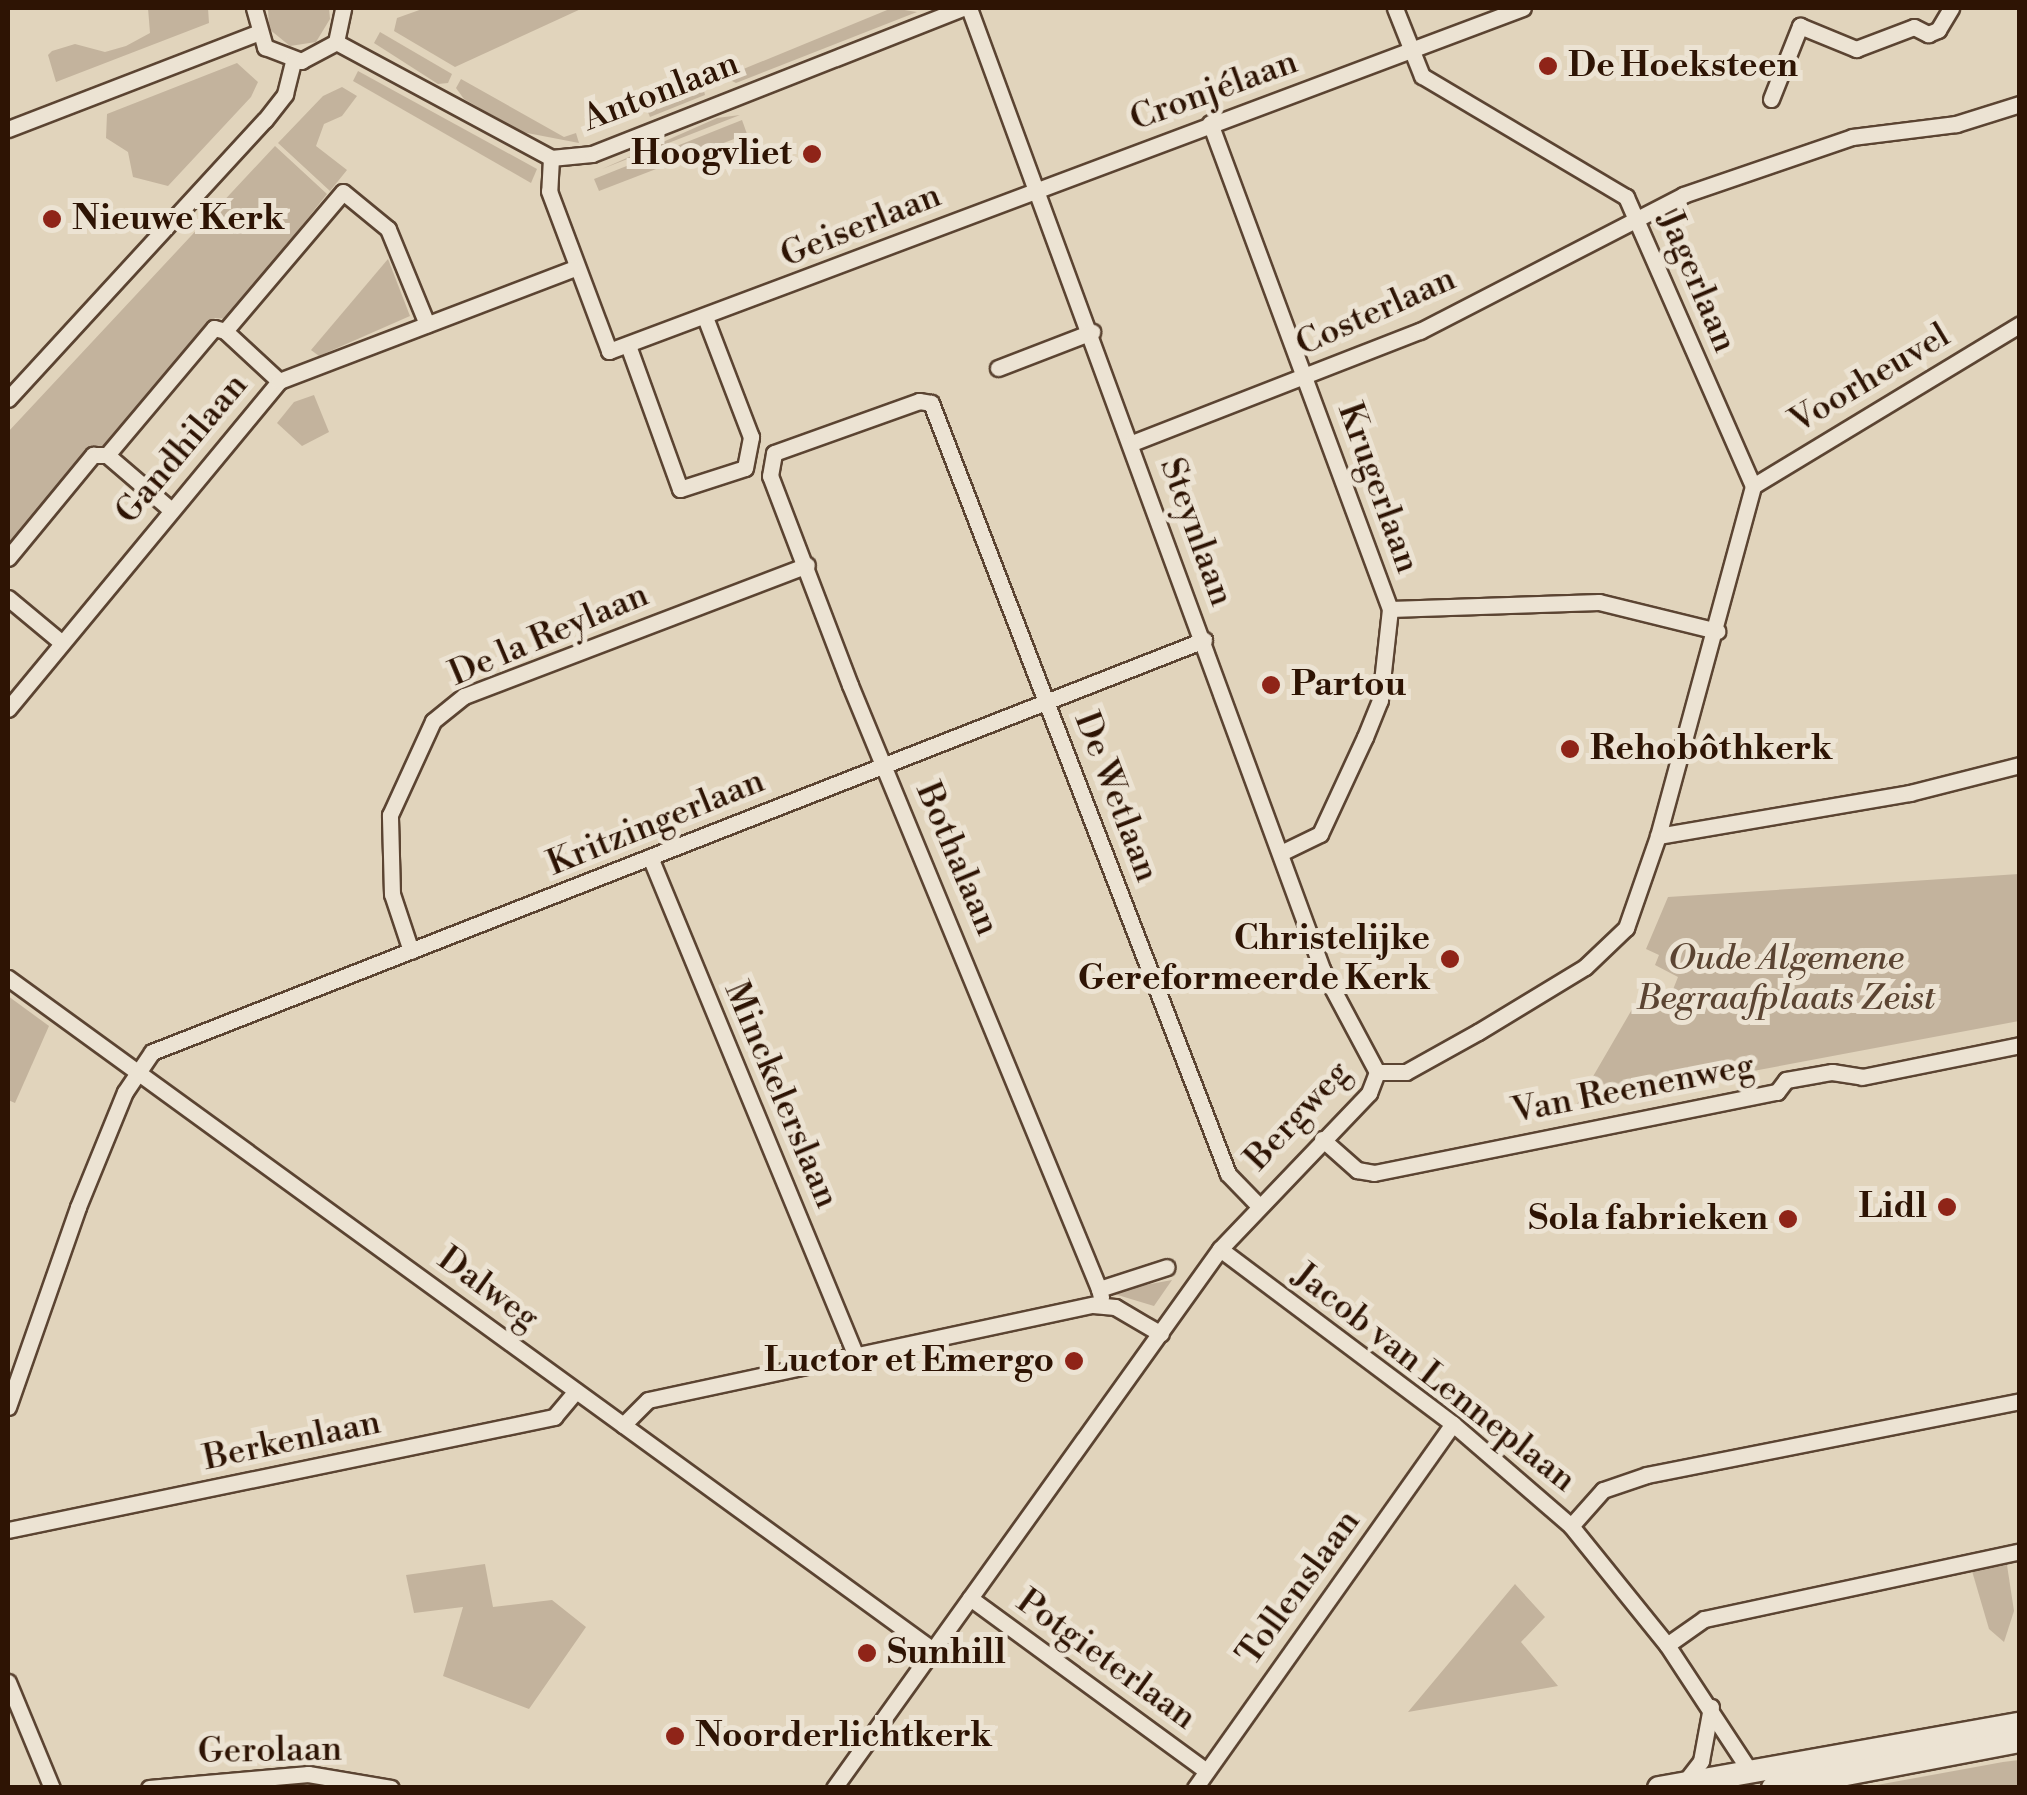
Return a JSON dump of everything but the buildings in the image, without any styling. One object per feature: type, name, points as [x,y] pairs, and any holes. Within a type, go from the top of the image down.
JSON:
[{"type":"street","points":[[254,8],[257,34],[272,52],[293,61],[317,57],[336,42],[344,8]]},
{"type":"street","name":"Antonlaan","points":[[336,42],[551,158],[592,154],[966,8]]},
{"type":"street","name":"Steynlaan","points":[[966,8],[1092,332],[1322,969],[1377,1072]]},
{"type":"street","name":"Jagerlaan","points":[[1395,8],[1422,76],[1443,92],[1626,197],[1753,486],[1750,514]]},
{"type":"street","name":"Cronjélaan","points":[[1038,188],[1524,8]]},
{"type":"street","points":[[1772,99],[1800,26],[1856,49],[1914,27],[1928,34],[1938,30],[1951,8]]},
{"type":"street","points":[[8,130],[257,34]]},
{"type":"street","points":[[8,399],[265,120],[285,94],[293,61]]},
{"type":"street","name":"Costerlaan","points":[[1132,443],[1420,331],[1636,214],[1852,137],[1982,116],[2020,104]]},
{"type":"street","name":"Krugerlaan","points":[[1210,123],[1390,609],[1380,700],[1365,737],[1320,834],[1281,853]]},
{"type":"street","points":[[551,158],[548,187],[575,268],[610,351],[629,348],[680,489],[745,468],[751,437],[706,320]]},
{"type":"street","name":"Geiserlaan","points":[[629,348],[1038,188]]},
{"type":"street","points":[[225,331],[343,192],[388,229],[427,324]]},
{"type":"street","name":"Gandhilaan","points":[[8,709],[279,381],[575,268]]},
{"type":"street","name":"Voorheuvel","points":[[1753,486],[2020,324]]},
{"type":"street","points":[[108,455],[214,328],[225,331],[279,381]]},
{"type":"street","points":[[998,368],[1092,332]]},
{"type":"street","name":"De Wetlaan","points":[[774,454],[918,401],[931,403],[1228,1174],[1258,1205]]},
{"type":"street","points":[[8,558],[94,454],[108,455],[170,509]]},
{"type":"street","name":"Bothalaan","points":[[774,454],[770,476],[1101,1296]]},
{"type":"street","name":"Bergweg","points":[[834,1788],[1220,1249],[1258,1205],[1370,1093],[1377,1072],[1406,1072],[1606,952],[1637,907],[1750,514]]},
{"type":"street","name":"De la Reylaan","points":[[411,951],[392,894],[389,830],[400,783],[433,721],[464,696],[806,565]]},
{"type":"street","points":[[8,598],[62,643]]},
{"type":"street","points":[[1390,609],[1599,602],[1717,631]]},
{"type":"street","name":"Kritzingerlaan","points":[[137,1072],[152,1052],[1204,640]]},
{"type":"street","points":[[1658,836],[1910,793],[2020,765]]},
{"type":"street","name":"Minckelerslaan","points":[[650,857],[856,1356]]},
{"type":"street","name":"Dalweg","points":[[8,978],[933,1650]]},
{"type":"street","name":"Van Reenenweg","points":[[1322,1139],[1357,1170],[1374,1173],[1777,1092],[1786,1080],[1832,1072],[1862,1077],[2020,1046]]},
{"type":"street","points":[[8,1407],[36,1312],[137,1072]]},
{"type":"street","name":"Jacob van Lenneplaan","points":[[1220,1249],[1454,1424],[1572,1526],[1668,1645],[1711,1707],[1753,1780]]},
{"type":"street","points":[[622,1424],[648,1400],[856,1356],[1101,1296],[1168,1267]]},
{"type":"street","points":[[1101,1296],[1161,1334]]},
{"type":"street","name":"Berkenlaan","points":[[8,1530],[554,1417],[576,1390]]},
{"type":"street","points":[[1572,1526],[1602,1490],[1647,1475],[2020,1401]]},
{"type":"street","name":"Tollenslaan","points":[[1195,1788],[1454,1424]]},
{"type":"street","points":[[1668,1645],[1704,1619],[2020,1551]]},
{"type":"street","name":"Potgieterlaan","points":[[970,1598],[1206,1770]]},
{"type":"street","points":[[8,1682],[52,1788]]},
{"type":"street","points":[[1684,1784],[1701,1761],[1711,1707]]},
{"type":"street","points":[[1660,1788],[1753,1780],[2020,1724]]},
{"type":"street","points":[[1774,1788],[2020,1741]]},
{"type":"street","name":"Gerolaan","points":[[149,1788],[308,1774],[391,1788]]},
{"type":"green space","points":[[148,8],[208,8],[209,23],[56,82],[48,55],[52,51],[75,44],[105,52],[126,46],[150,33]]},
{"type":"green space","points":[[268,8],[329,8],[330,19],[316,42],[290,46],[269,29]]},
{"type":"green space","points":[[425,8],[583,8],[455,67],[394,31],[397,18]]},
{"type":"green space","points":[[892,8],[917,12],[736,83],[724,77]]},
{"type":"green space","points":[[380,32],[452,74],[448,83],[438,84],[374,43]]},
{"type":"green space","points":[[237,63],[258,82],[251,97],[168,186],[133,177],[128,152],[106,138],[107,114]]},
{"type":"green space","points":[[358,71],[537,169],[531,183],[353,81]]},
{"type":"green space","points":[[461,79],[564,137],[576,133],[579,143],[522,132],[464,99],[456,88]]},
{"type":"green space","points":[[702,82],[705,95],[650,117],[645,105]]},
{"type":"green space","points":[[342,87],[357,96],[342,116],[324,124],[316,146],[347,170],[330,191],[278,143],[323,96]]},
{"type":"green space","points":[[740,115],[602,169],[717,118]]},
{"type":"green space","points":[[742,120],[747,134],[599,191],[594,179]]},
{"type":"green space","points":[[275,146],[327,194],[228,319],[215,318],[107,446],[91,447],[8,545],[8,432]]},
{"type":"green space","points":[[388,259],[410,316],[319,356],[311,350]]},
{"type":"green space","points":[[314,395],[329,432],[302,446],[277,423],[294,402]]},
{"type":"green space","name":"Oude Algemene Begraafplaats Zeist","points":[[2019,874],[2019,1021],[1577,1104],[1645,987],[1670,997],[1678,977],[1655,965],[1659,955],[1646,949],[1668,897]]},
{"type":"green space","points":[[8,996],[49,1026],[15,1103],[8,1100]]},
{"type":"green space","points":[[1172,1280],[1154,1306],[1111,1293],[1118,1290]]},
{"type":"green space","points":[[485,1564],[493,1607],[552,1600],[586,1627],[529,1709],[443,1676],[463,1607],[414,1613],[406,1575]]},
{"type":"green space","points":[[2007,1565],[2014,1611],[2004,1642],[1989,1629],[1972,1571]]},
{"type":"green space","points":[[1515,1584],[1545,1617],[1521,1642],[1558,1686],[1408,1712]]},
{"type":"green space","points":[[2019,1760],[2019,1787],[1866,1787],[2003,1762]]},
{"type":"place","name":"De Hoeksteen","points":[[1548,66]]},
{"type":"place","name":"Hoogvliet","points":[[812,154]]},
{"type":"place","name":"Nieuwe Kerk","points":[[52,219]]},
{"type":"place","name":"Partou","points":[[1271,685]]},
{"type":"place","name":"Rehobôthkerk","points":[[1570,749]]},
{"type":"place","name":"Christelijke Gereformeerde Kerk","points":[[1450,959]]},
{"type":"place","name":"Lidl","points":[[1947,1207]]},
{"type":"place","name":"Sola fabrieken","points":[[1788,1219]]},
{"type":"place","name":"Luctor et Emergo","points":[[1074,1361]]},
{"type":"place","name":"Sunhill","points":[[867,1653]]},
{"type":"place","name":"Noorderlichtkerk","points":[[675,1736]]}]
